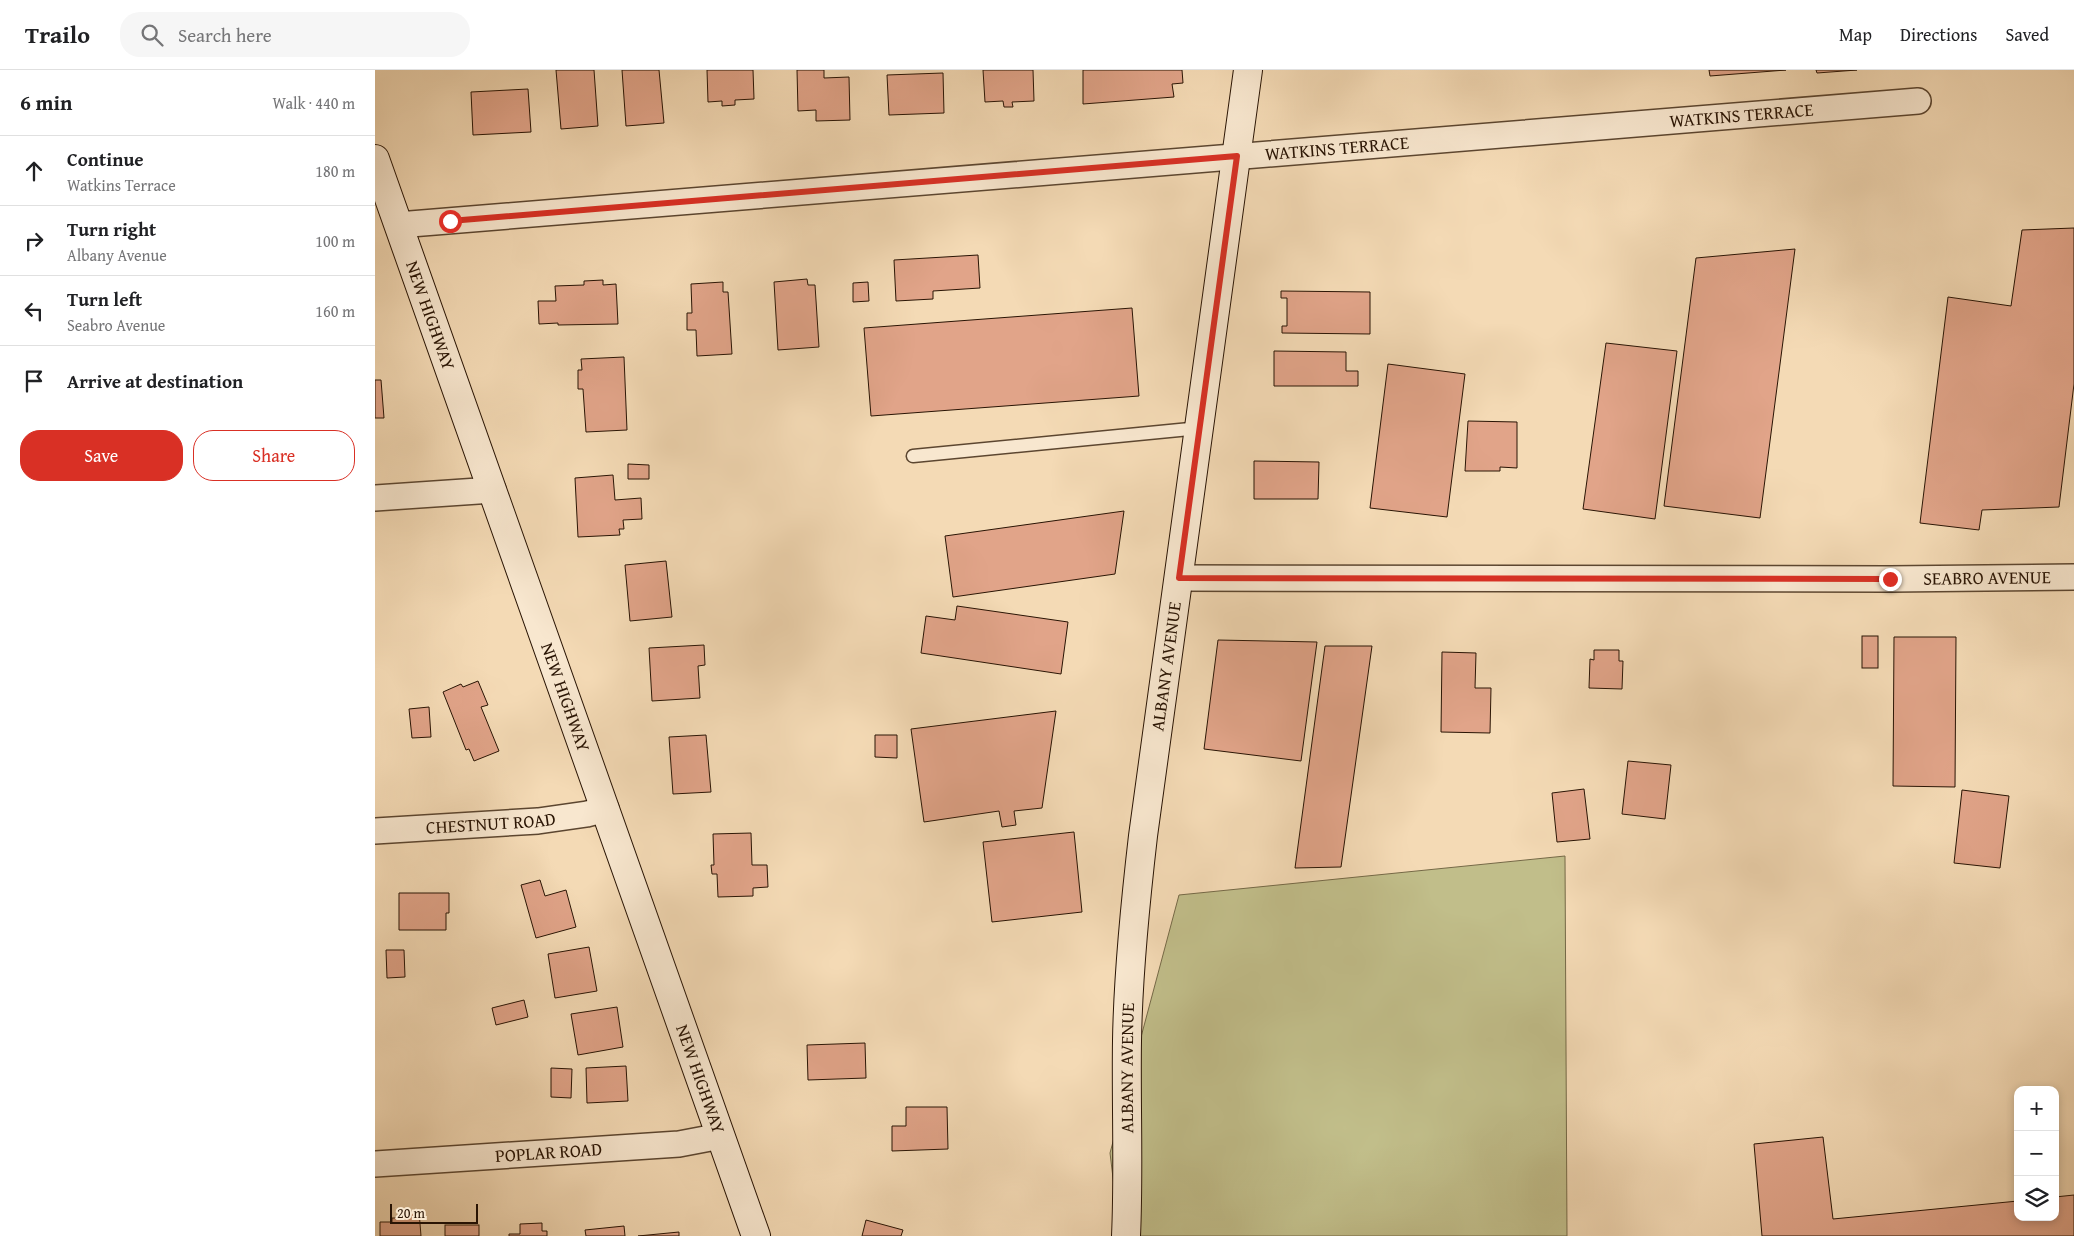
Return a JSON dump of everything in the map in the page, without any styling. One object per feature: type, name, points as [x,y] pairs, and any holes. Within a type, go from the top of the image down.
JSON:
[{"type":"street","name":"ALBANY AVENUE","points":[[1126,1236],[1129,977],[1143,836],[1248,70]]},
{"type":"street","name":"WATKINS TERRACE","points":[[398,225],[1919,101]]},
{"type":"street","name":"NEW HIGHWAY","points":[[376,162],[756,1236]]},
{"type":"street","points":[[375,498],[493,490]]},
{"type":"street","name":"SEABRO AVENUE","points":[[1179,578],[1890,579],[2074,577]]},
{"type":"street","name":"CHESTNUT ROAD","points":[[375,831],[539,821],[587,814],[606,809]]},
{"type":"street","name":"POPLAR ROAD","points":[[375,1164],[679,1144],[721,1136]]},
{"type":"lane","points":[[913,456],[1200,428]]},
{"type":"shaded area","points":[[1565,856],[1567,1236],[1120,1236],[1110,1153],[1179,895]]},
{"type":"building","points":[[556,70],[594,70],[598,126],[561,129]]},
{"type":"building","points":[[622,70],[659,70],[664,123],[626,126]]},
{"type":"building","points":[[707,70],[753,70],[754,99],[735,100],[735,105],[722,106],[722,101],[708,102]]},
{"type":"building","points":[[797,70],[824,70],[824,78],[849,77],[850,120],[816,121],[816,110],[798,111]]},
{"type":"building","points":[[983,70],[1033,70],[1034,101],[1012,102],[1013,107],[1004,107],[1003,101],[985,102]]},
{"type":"building","points":[[1083,70],[1182,70],[1183,83],[1172,84],[1174,97],[1083,104]]},
{"type":"building","points":[[1709,70],[1786,70],[1710,76]]},
{"type":"building","points":[[1816,70],[1857,70],[1817,73]]},
{"type":"building","points":[[943,73],[944,113],[889,115],[887,75]]},
{"type":"building","points":[[528,89],[531,132],[473,135],[471,92]]},
{"type":"building","points":[[2074,228],[2074,384],[2059,507],[1982,510],[1979,530],[1920,523],[1948,297],[2011,306],[2022,230]]},
{"type":"building","points":[[1795,249],[1760,518],[1664,506],[1696,258]]},
{"type":"building","points":[[978,255],[980,288],[933,291],[933,299],[896,301],[894,260]]},
{"type":"building","points":[[807,279],[808,285],[815,285],[819,347],[778,350],[774,282]]},
{"type":"building","points":[[603,280],[603,285],[616,284],[618,324],[539,324],[538,301],[556,301],[555,286],[584,285],[584,281]]},
{"type":"building","points":[[723,282],[723,292],[728,292],[732,354],[697,356],[696,330],[687,330],[687,313],[692,313],[691,284]]},
{"type":"building","points":[[868,282],[869,301],[853,302],[853,283]]},
{"type":"building","points":[[1281,291],[1370,292],[1370,334],[1282,333],[1282,326],[1287,326],[1287,298],[1281,298]]},
{"type":"building","points":[[1132,308],[1139,396],[871,416],[864,328]]},
{"type":"building","points":[[1606,343],[1677,351],[1655,519],[1583,509]]},
{"type":"building","points":[[1274,351],[1346,352],[1346,371],[1358,371],[1358,386],[1274,386]]},
{"type":"building","points":[[624,357],[627,430],[586,432],[583,389],[578,389],[578,370],[582,370],[581,359]]},
{"type":"building","points":[[1388,364],[1465,374],[1447,517],[1370,508]]},
{"type":"building","points":[[375,380],[381,380],[384,418],[375,418]]},
{"type":"building","points":[[1468,421],[1517,422],[1517,468],[1500,467],[1500,471],[1465,471]]},
{"type":"building","points":[[1254,461],[1319,462],[1318,499],[1254,499]]},
{"type":"building","points":[[628,464],[649,465],[649,479],[628,479]]},
{"type":"building","points":[[613,475],[615,500],[641,498],[642,519],[623,520],[624,529],[619,529],[620,535],[578,537],[575,478]]},
{"type":"building","points":[[1124,511],[1115,574],[953,597],[945,536]]},
{"type":"building","points":[[666,561],[672,617],[630,621],[625,565]]},
{"type":"building","points":[[957,606],[1068,622],[1061,674],[921,653],[926,616],[955,620]]},
{"type":"building","points":[[1862,636],[1878,636],[1878,668],[1862,668]]},
{"type":"building","points":[[1894,637],[1956,637],[1955,787],[1893,786]]},
{"type":"building","points":[[1218,640],[1317,642],[1301,761],[1204,749]]},
{"type":"building","points":[[704,645],[705,665],[698,666],[700,698],[652,701],[649,648]]},
{"type":"building","points":[[1325,646],[1372,646],[1341,867],[1295,868]]},
{"type":"building","points":[[1594,650],[1619,650],[1619,661],[1623,661],[1622,689],[1589,688],[1590,659],[1594,660]]},
{"type":"building","points":[[1442,652],[1476,653],[1475,688],[1491,688],[1490,733],[1441,732]]},
{"type":"building","points":[[478,681],[488,705],[481,707],[499,751],[474,761],[469,749],[466,750],[443,692],[461,684],[463,687]]},
{"type":"building","points":[[429,707],[431,737],[412,738],[409,709]]},
{"type":"building","points":[[1056,711],[1042,808],[1014,811],[1016,825],[1002,827],[999,811],[924,822],[911,729]]},
{"type":"building","points":[[706,735],[711,792],[673,794],[669,737]]},
{"type":"building","points":[[875,735],[897,735],[897,758],[875,757]]},
{"type":"building","points":[[1628,761],[1671,765],[1665,819],[1622,814]]},
{"type":"building","points":[[1584,789],[1590,839],[1557,842],[1552,793]]},
{"type":"building","points":[[1962,790],[2009,796],[2000,868],[1954,863]]},
{"type":"building","points":[[1074,832],[1082,912],[992,922],[983,842]]},
{"type":"building","points":[[751,833],[752,865],[767,865],[768,887],[753,888],[753,896],[718,897],[717,874],[712,874],[711,865],[714,865],[713,834]]},
{"type":"building","points":[[540,880],[545,896],[566,890],[576,927],[536,938],[521,885]]},
{"type":"building","points":[[399,893],[449,893],[449,913],[446,913],[446,930],[399,930]]},
{"type":"building","points":[[589,947],[597,991],[555,998],[548,954]]},
{"type":"building","points":[[386,950],[404,950],[405,977],[387,978]]},
{"type":"building","points":[[524,1000],[528,1017],[496,1025],[492,1008]]},
{"type":"building","points":[[617,1007],[623,1047],[578,1055],[571,1014]]},
{"type":"building","points":[[865,1043],[866,1078],[808,1080],[807,1045]]},
{"type":"building","points":[[626,1066],[628,1101],[587,1103],[586,1068]]},
{"type":"building","points":[[551,1068],[572,1069],[571,1098],[551,1097]]},
{"type":"building","points":[[906,1107],[947,1107],[948,1149],[892,1151],[892,1126],[906,1126]]},
{"type":"building","points":[[1823,1137],[1833,1219],[2014,1201],[2014,1221],[2059,1221],[2059,1197],[2074,1195],[2074,1236],[1762,1236],[1754,1144]]},
{"type":"building","points":[[398,1211],[419,1211],[421,1236],[380,1236],[380,1222],[392,1222],[392,1218],[398,1218]]},
{"type":"building","points":[[866,1220],[903,1230],[901,1236],[862,1236]]},
{"type":"building","points":[[542,1223],[542,1231],[547,1231],[547,1236],[509,1236],[509,1234],[520,1234],[520,1224]]},
{"type":"building","points":[[445,1225],[479,1225],[479,1236],[445,1236]]},
{"type":"building","points":[[624,1226],[625,1236],[586,1236],[585,1230]]},
{"type":"building","points":[[679,1232],[679,1236],[638,1236]]},
{"type":"route","points":[[450,221],[1237,156],[1179,578],[1890,579]]}]
